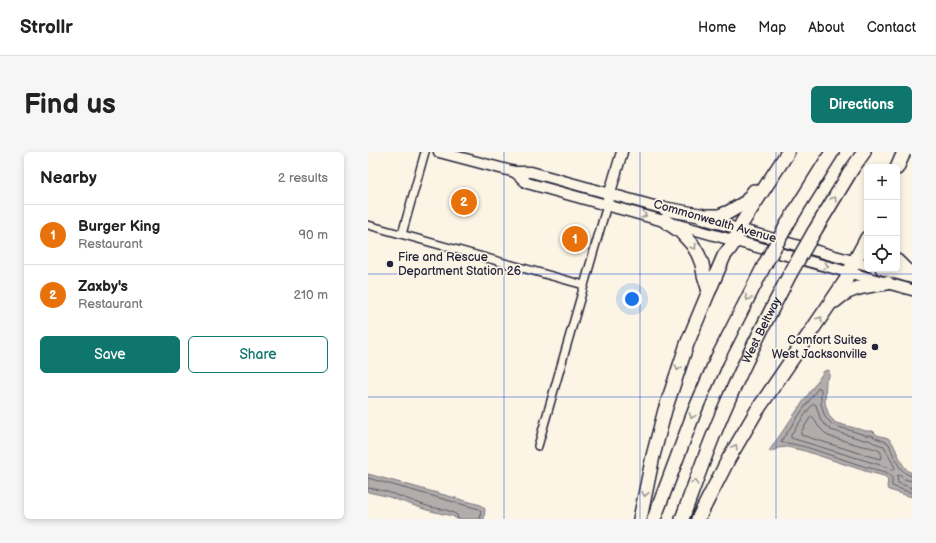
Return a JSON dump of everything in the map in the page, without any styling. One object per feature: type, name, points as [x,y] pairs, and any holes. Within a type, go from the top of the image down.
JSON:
[{"type":"highway","points":[[666,215],[719,216],[729,212],[746,202],[785,152]]},
{"type":"highway","points":[[640,519],[654,450],[665,410],[682,358],[709,291],[724,256],[731,247],[742,223],[788,152]]},
{"type":"highway","points":[[654,519],[694,410],[717,359],[765,264],[788,223],[832,152]]},
{"type":"highway","name":"West Beltway","points":[[682,519],[730,396],[753,346],[790,274],[814,232],[864,152]]},
{"type":"highway","points":[[899,164],[904,152]]},
{"type":"highway","points":[[666,215],[692,244],[698,254],[709,291]]},
{"type":"highway","points":[[698,519],[729,458],[756,412],[857,266],[864,246]]},
{"type":"highway","points":[[900,264],[912,274]]},
{"type":"highway","points":[[829,305],[846,292],[869,285],[887,283]]},
{"type":"main road","name":"Commonwealth Avenue","points":[[439,152],[515,172],[531,172],[610,194],[666,215],[857,266],[887,283],[912,290]]},
{"type":"main road","points":[[607,205],[622,152]]},
{"type":"main road","name":"Commonwealth Avenue","points":[[515,172],[527,183],[607,205],[666,215]]},
{"type":"main road","points":[[891,272],[912,278]]},
{"type":"street","points":[[402,234],[425,152]]},
{"type":"street","points":[[538,446],[607,205]]},
{"type":"street","points":[[368,225],[584,285]]},
{"type":"water","points":[[829,370],[829,377],[826,380],[825,403],[829,416],[836,423],[866,431],[873,431],[877,435],[888,438],[892,442],[903,465],[912,473],[912,497],[889,490],[887,487],[888,479],[884,476],[805,451],[787,447],[778,448],[771,452],[769,451],[824,371]]},
{"type":"water","points":[[368,474],[481,505],[485,509],[484,519],[457,519],[452,516],[368,492]]},
{"type":"place","name":"Zaxby's","points":[[464,202]]},
{"type":"place","name":"Burger King","points":[[575,239]]},
{"type":"place","name":"Fire and Rescue Department Station 26","points":[[390,264]]},
{"type":"place","name":"Comfort Suites West Jacksonville","points":[[875,347]]}]
